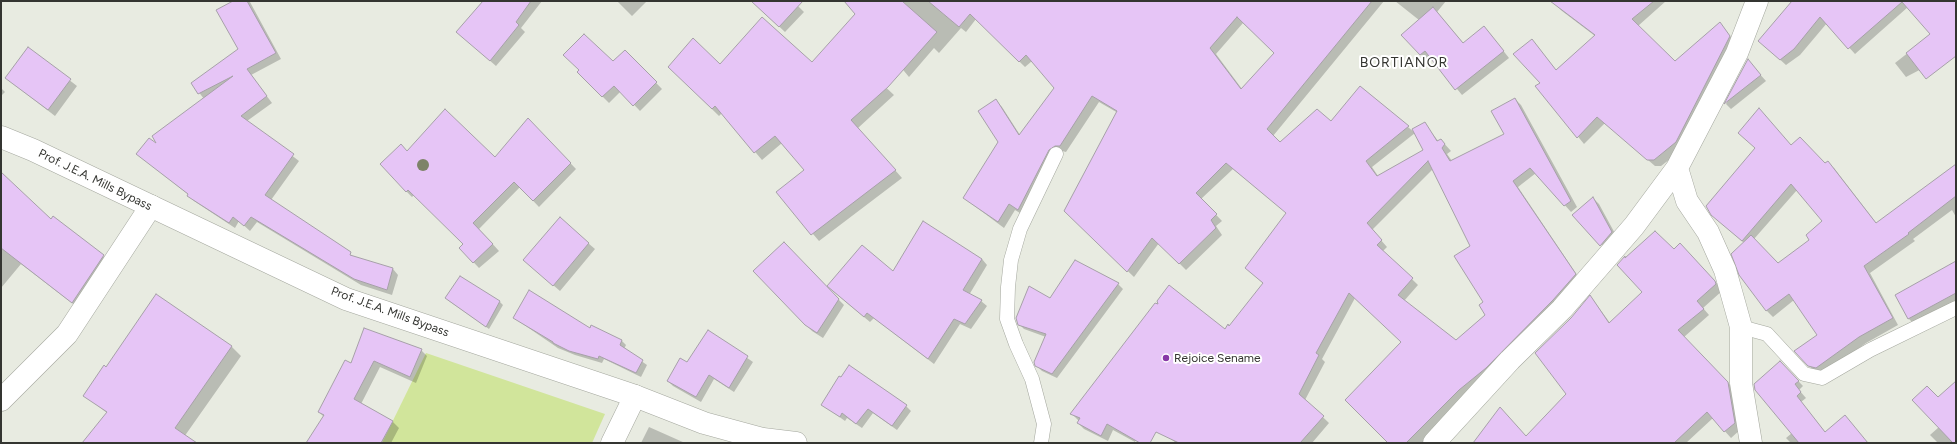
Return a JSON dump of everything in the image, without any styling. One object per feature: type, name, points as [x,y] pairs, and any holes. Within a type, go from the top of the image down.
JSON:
[{"type":"street","points":[[1434,443],[1510,360],[1562,309],[1634,226],[1677,168],[1737,53],[1757,1]]},
{"type":"street","name":"Prof. J.E.A. Mills Bypass","points":[[1,137],[33,150],[346,299],[635,396],[704,423],[763,439],[796,443]]},
{"type":"street","points":[[1677,168],[1686,201],[1708,232],[1725,270],[1741,327],[1741,383],[1751,443]]},
{"type":"street","points":[[1,400],[67,334],[151,206]]},
{"type":"street","points":[[612,443],[635,396]]},
{"type":"lane","points":[[1041,443],[1044,424],[1032,379],[1016,344],[1007,319],[1008,287],[1011,260],[1020,229],[1056,154]]},
{"type":"lane","points":[[1741,327],[1768,334],[1804,374],[1822,378],[1870,350],[1956,308]]},
{"type":"green space","points":[[426,353],[605,414],[592,443],[382,443]]},
{"type":"building","points":[[233,1],[247,1],[276,53],[247,69],[267,96],[241,116],[294,154],[265,195],[351,252],[350,255],[393,268],[387,290],[354,279],[251,217],[244,226],[233,217],[229,223],[187,196],[188,194],[136,154],[149,138],[156,143],[152,136],[233,76],[198,94],[191,83],[238,49],[216,10]]},
{"type":"building","points":[[483,1],[531,1],[516,22],[519,25],[490,61],[456,32]]},
{"type":"building","points":[[751,1],[803,1],[779,27]]},
{"type":"building","points":[[844,1],[902,1],[937,32],[888,87],[851,120],[896,170],[811,235],[776,192],[804,170],[775,136],[754,153],[715,106],[712,109],[668,67],[693,38],[720,64],[762,17],[812,62],[855,14]]},
{"type":"building","points":[[928,1],[1372,1],[1267,129],[1280,142],[1317,109],[1331,121],[1360,86],[1409,126],[1366,161],[1377,176],[1423,150],[1412,129],[1425,122],[1437,141],[1441,139],[1445,144],[1442,148],[1450,161],[1504,134],[1491,111],[1515,98],[1571,201],[1564,206],[1530,168],[1513,181],[1576,274],[1553,300],[1486,368],[1459,390],[1406,443],[1388,443],[1345,400],[1401,342],[1349,293],[1316,353],[1319,355],[1299,394],[1324,416],[1300,443],[1179,443],[1156,432],[1150,443],[1140,443],[1107,424],[1101,436],[1077,423],[1080,418],[1070,414],[1155,303],[1158,304],[1157,301],[1169,285],[1225,329],[1263,283],[1245,268],[1286,213],[1226,163],[1196,193],[1217,214],[1211,220],[1216,228],[1179,264],[1152,238],[1127,272],[1064,211],[1117,111],[1092,96],[1060,146],[1055,146],[1049,150],[1018,210],[1009,204],[998,222],[963,198],[998,142],[978,111],[996,99],[1019,135],[1054,88],[1026,55],[1019,62],[970,14],[959,27]],"holes":[[[1237,17],[1274,53],[1241,89],[1210,48]],[[1428,161],[1470,246],[1454,256],[1483,302],[1479,305],[1485,315],[1456,340],[1398,295],[1413,278],[1377,245],[1382,240],[1367,223]]]},
{"type":"building","points":[[1550,1],[1654,1],[1632,19],[1675,61],[1720,22],[1730,36],[1676,142],[1654,160],[1647,160],[1597,117],[1577,138],[1535,86],[1540,83],[1513,54],[1532,39],[1556,70],[1595,35]]},
{"type":"building","points":[[1792,1],[1956,1],[1956,56],[1926,79],[1906,53],[1930,34],[1902,2],[1848,49],[1820,17],[1794,49],[1780,60],[1758,41]]},
{"type":"building","points":[[1433,7],[1463,43],[1484,26],[1504,51],[1455,90],[1425,51],[1420,55],[1401,35]]},
{"type":"building","points":[[584,34],[613,61],[625,50],[657,82],[633,106],[614,86],[602,97],[577,72],[579,70],[563,55]]},
{"type":"building","points":[[28,47],[71,79],[48,110],[5,78]]},
{"type":"building","points":[[1748,59],[1761,75],[1724,104]]},
{"type":"building","points":[[1759,108],[1791,145],[1800,137],[1825,163],[1828,161],[1876,223],[1956,164],[1956,196],[1908,233],[1909,234],[1864,266],[1893,318],[1859,337],[1816,368],[1808,366],[1794,351],[1817,335],[1789,294],[1766,311],[1739,275],[1731,254],[1751,235],[1778,263],[1809,240],[1806,235],[1822,221],[1791,184],[1742,241],[1711,215],[1706,206],[1755,148],[1738,133]]},
{"type":"building","points":[[445,109],[495,157],[528,118],[571,163],[533,201],[514,182],[473,223],[493,244],[473,263],[459,248],[463,244],[408,190],[406,192],[380,164],[401,144],[407,151]]},
{"type":"building","points":[[1,172],[51,219],[53,216],[104,255],[72,303],[1,248]]},
{"type":"building","points":[[1593,197],[1612,232],[1600,246],[1572,215]]},
{"type":"building","points":[[560,217],[589,243],[553,286],[523,260]]},
{"type":"building","points":[[923,221],[982,259],[963,290],[982,300],[965,324],[954,319],[928,359],[867,313],[864,317],[827,286],[862,245],[893,271]]},
{"type":"building","points":[[1655,231],[1674,249],[1680,243],[1715,281],[1716,284],[1697,301],[1704,309],[1678,330],[1728,382],[1735,423],[1724,432],[1707,412],[1674,443],[1473,443],[1500,407],[1526,436],[1566,394],[1535,353],[1571,318],[1590,295],[1609,323],[1642,292],[1617,265],[1625,256],[1625,258]]},
{"type":"building","points":[[784,242],[839,299],[817,333],[805,325],[753,271]]},
{"type":"building","points":[[1075,260],[1119,283],[1052,374],[1035,366],[1034,362],[1046,334],[1018,325],[1016,318],[1029,286],[1050,298]]},
{"type":"building","points":[[1956,261],[1956,293],[1908,319],[1895,295]]},
{"type":"building","points":[[460,276],[500,301],[486,327],[445,298]]},
{"type":"building","points":[[529,290],[590,328],[591,325],[622,340],[620,345],[643,360],[636,373],[599,356],[598,359],[569,351],[553,343],[513,318]]},
{"type":"building","points":[[156,294],[232,346],[175,428],[197,443],[82,443],[107,412],[83,396],[104,365],[106,367]]},
{"type":"building","points":[[364,328],[422,349],[410,377],[374,361],[354,399],[393,421],[381,443],[306,443],[324,415],[318,412],[345,360],[351,363]]},
{"type":"building","points":[[708,330],[748,356],[729,388],[709,375],[696,397],[667,381],[680,358],[687,362]]},
{"type":"building","points":[[1780,361],[1799,381],[1795,384],[1801,392],[1797,396],[1825,432],[1845,415],[1868,443],[1799,443],[1755,390],[1754,384]]},
{"type":"building","points":[[849,365],[907,405],[892,426],[868,409],[856,424],[842,413],[840,417],[821,405],[839,376],[841,377]]},
{"type":"building","points":[[1956,381],[1956,443],[1953,443],[1912,400],[1927,386],[1938,397]]},
{"type":"place","name":"Rejoice Sename","points":[[1166,358]]},
{"type":"district","name":"BORTIANOR","points":[[1404,63]]}]
